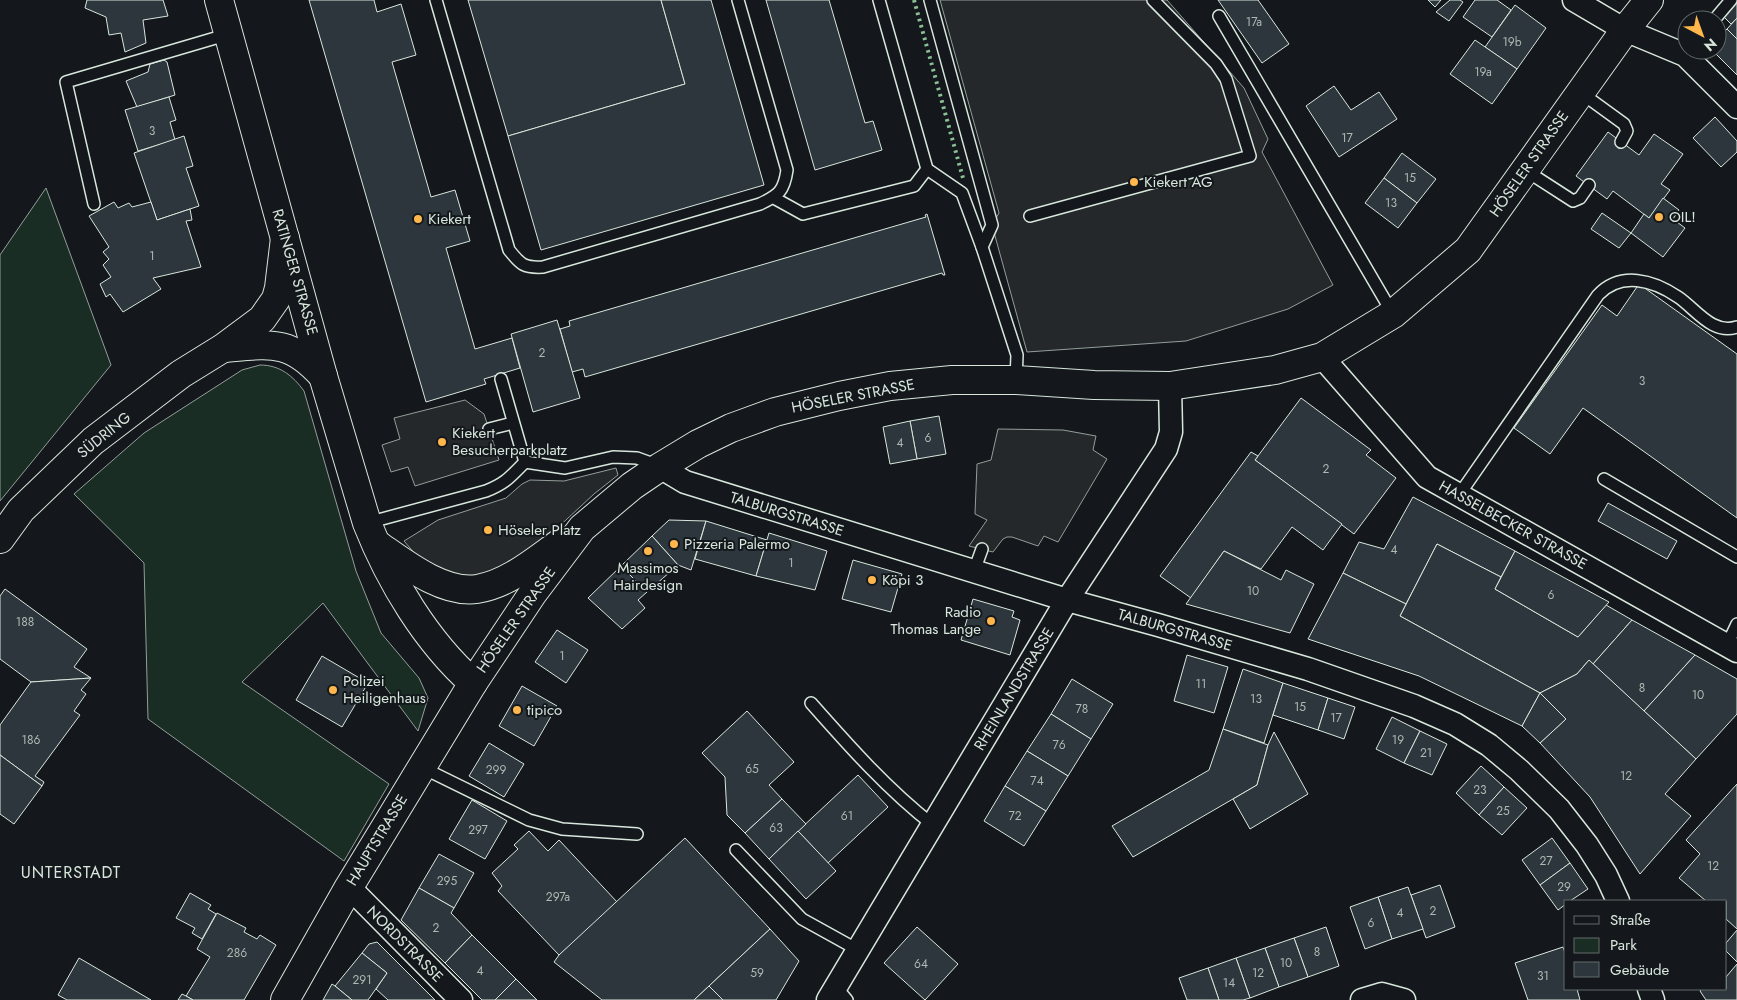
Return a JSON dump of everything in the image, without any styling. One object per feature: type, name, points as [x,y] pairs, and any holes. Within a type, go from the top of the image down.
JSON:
[{"type":"main road","name":"RATINGER STRASSE","points":[[219,0],[323,376],[371,533],[413,611],[453,665],[472,683]]},
{"type":"main road","name":"HÖSELER STRASSE","points":[[472,683],[533,592],[582,528],[632,486],[660,467],[698,444],[732,428],[775,412],[890,386],[952,380],[1016,380],[1108,385],[1187,385],[1275,370],[1322,357],[1394,314],[1468,250],[1624,30],[1649,0]]},
{"type":"main road","name":"SÜDRING","points":[[0,539],[21,510],[93,441],[181,374],[223,348],[262,319],[276,299],[280,288],[285,236]]},
{"type":"main road","name":"SÜDRING","points":[[223,348],[263,344],[278,345],[300,354],[312,363],[323,376]]},
{"type":"main road","points":[[371,533],[412,569],[455,588],[476,589],[497,583],[520,571],[582,528]]},
{"type":"main road","name":"HAUPTSTRASSE","points":[[285,1000],[348,887],[472,683]]},
{"type":"street","points":[[1574,0],[1624,30],[1677,49]]},
{"type":"street","points":[[1694,60],[1737,107]]},
{"type":"street","name":"HASSELBECKER STRASSE","points":[[1322,357],[1427,477],[1732,648]]},
{"type":"street","name":"RHEINLANDSTRASSE","points":[[837,996],[858,950],[1067,600],[1166,449],[1171,432],[1170,386]]},
{"type":"street","name":"TALBURGSTRASSE","points":[[660,467],[685,482],[1067,600],[1308,669],[1414,706],[1455,724],[1489,745],[1519,770],[1559,809],[1587,845],[1606,876],[1618,900]]},
{"type":"street","name":"NORDSTRASSE","points":[[348,887],[461,1000]]},
{"type":"street","points":[[1362,1000],[1382,994],[1404,1000]]},
{"type":"lane","points":[[436,0],[510,250],[518,262],[529,268],[543,267],[760,204],[774,198],[784,186],[787,170],[738,0]]},
{"type":"lane","points":[[879,0],[927,169],[962,194],[982,247],[1017,355],[1016,380]]},
{"type":"lane","points":[[930,0],[992,226],[982,247]]},
{"type":"lane","points":[[1030,216],[1250,156],[1226,79],[1216,64],[1153,0]]},
{"type":"lane","points":[[1722,10],[1731,0]]},
{"type":"lane","points":[[1219,16],[1394,314]]},
{"type":"lane","points":[[94,204],[66,82],[229,34]]},
{"type":"lane","points":[[1580,92],[1624,124],[1627,131],[1621,142]]},
{"type":"lane","points":[[774,198],[802,214],[914,186],[927,169]]},
{"type":"lane","points":[[1525,170],[1573,200],[1580,198],[1589,185]]},
{"type":"lane","points":[[1459,495],[1604,288],[1613,283],[1633,279],[1656,286],[1679,297],[1715,326],[1727,329],[1737,327]]},
{"type":"lane","points":[[501,379],[525,462]]},
{"type":"lane","points":[[489,430],[513,423]]},
{"type":"lane","points":[[525,462],[565,468],[613,457],[637,458],[660,467]]},
{"type":"lane","points":[[371,533],[500,485],[508,480],[525,462]]},
{"type":"lane","points":[[1604,479],[1737,557]]},
{"type":"lane","points":[[974,571],[982,549]]},
{"type":"lane","points":[[1732,648],[1737,624]]},
{"type":"lane","points":[[811,702],[865,763],[909,806],[933,825]]},
{"type":"lane","points":[[421,767],[529,820],[562,829],[637,834]]},
{"type":"lane","points":[[736,850],[802,919],[858,950]]},
{"type":"green space","points":[[46,188],[111,365],[0,501],[0,255]]},
{"type":"green space","points":[[260,365],[280,369],[304,391],[356,571],[381,633],[419,678],[428,698],[418,731],[323,603],[242,682],[389,784],[344,861],[148,719],[144,563],[74,494],[144,433],[242,370]]},
{"type":"shaded area","name":"Kiekert AG","points":[[940,0],[1167,0],[1244,88],[1268,139],[1262,152],[1333,285],[1288,309],[1186,341],[1027,352],[992,225],[999,213]]},
{"type":"shaded area","name":"Kiekert Besucherparkplatz","points":[[465,400],[484,414],[499,460],[415,486],[408,467],[391,472],[382,445],[400,439],[394,418]]},
{"type":"shaded area","points":[[998,429],[1063,430],[1096,436],[1093,450],[1107,459],[1058,542],[1044,536],[1038,546],[1007,537],[1003,539],[993,552],[969,546],[987,520],[975,514],[977,464],[991,460]]},
{"type":"shaded area","name":"Höseler Platz","points":[[616,468],[618,475],[594,494],[540,544],[489,575],[451,576],[422,562],[404,541],[438,520],[506,498],[522,484],[530,480],[564,481]]},
{"type":"building","points":[[87,0],[163,0],[168,16],[143,20],[146,43],[125,52],[121,33],[109,35],[106,17],[85,8]]},
{"type":"building","name":"Kiekert","points":[[309,0],[374,0],[377,12],[401,4],[416,55],[392,62],[431,197],[455,190],[470,241],[446,248],[475,349],[512,338],[520,368],[484,379],[486,384],[426,402]]},
{"type":"building","points":[[468,0],[661,0],[685,84],[508,136]]},
{"type":"building","points":[[661,0],[711,0],[764,185],[541,250],[508,136],[685,84]]},
{"type":"building","points":[[766,0],[829,0],[865,123],[873,121],[882,150],[815,170]]},
{"type":"building","points":[[1218,0],[1258,0],[1289,44],[1262,63]]},
{"type":"building","points":[[1428,0],[1441,0],[1435,7]]},
{"type":"building","points":[[1450,0],[1460,0],[1463,2],[1449,21],[1436,12]]},
{"type":"building","points":[[1475,0],[1497,0],[1511,10],[1492,37],[1463,17]]},
{"type":"building","points":[[1733,0],[1737,0],[1737,18],[1731,24],[1727,20],[1727,10],[1723,10]]},
{"type":"building","points":[[1515,5],[1546,28],[1517,69],[1485,47]]},
{"type":"building","points":[[1737,18],[1737,39],[1727,29]]},
{"type":"building","points":[[1727,29],[1737,39],[1737,75],[1722,60],[1727,60]]},
{"type":"building","points":[[1475,40],[1517,69],[1492,104],[1450,74]]},
{"type":"building","points":[[164,60],[167,62],[175,95],[137,107],[126,81],[148,72],[150,64]]},
{"type":"building","points":[[1334,86],[1351,110],[1379,92],[1397,119],[1339,157],[1306,106]]},
{"type":"building","points":[[169,97],[176,120],[170,122],[175,140],[138,151],[125,110]]},
{"type":"building","points":[[1715,117],[1737,141],[1737,152],[1721,167],[1693,138]]},
{"type":"building","points":[[1608,132],[1639,155],[1654,134],[1683,154],[1661,184],[1670,190],[1649,218],[1613,191],[1607,199],[1576,176]]},
{"type":"building","points":[[184,136],[193,166],[186,168],[199,206],[157,220],[134,153]]},
{"type":"building","points":[[1402,153],[1436,179],[1417,203],[1384,178]]},
{"type":"building","points":[[1384,178],[1417,203],[1398,228],[1365,203]]},
{"type":"building","points":[[1663,198],[1679,210],[1673,219],[1685,228],[1663,257],[1631,233],[1644,214],[1649,218]]},
{"type":"building","points":[[114,202],[118,208],[129,203],[132,207],[151,202],[157,220],[190,209],[192,220],[186,221],[201,267],[153,278],[161,289],[123,312],[110,294],[106,297],[100,284],[111,277],[103,265],[109,259],[103,252],[109,247],[89,216]]},
{"type":"building","points":[[1602,213],[1631,233],[1619,248],[1591,229]]},
{"type":"building","points":[[927,214],[945,275],[942,273],[585,377],[583,369],[572,372],[560,329],[570,326],[569,321],[926,217],[925,215]]},
{"type":"building","points":[[1639,284],[1737,354],[1737,518],[1583,408],[1550,454],[1514,428],[1602,305],[1617,316]]},
{"type":"building","points":[[557,320],[580,398],[533,412],[511,334]]},
{"type":"building","points":[[1301,398],[1371,450],[1366,455],[1396,478],[1354,534],[1255,460]]},
{"type":"building","points":[[939,416],[946,454],[917,459],[910,421]]},
{"type":"building","points":[[910,421],[917,459],[890,464],[883,427]]},
{"type":"building","points":[[1251,452],[1258,456],[1255,460],[1342,524],[1323,550],[1292,527],[1261,569],[1224,551],[1191,598],[1160,576]]},
{"type":"building","points":[[1413,497],[1515,551],[1501,577],[1437,544],[1406,604],[1343,573],[1359,542],[1384,549]]},
{"type":"building","points":[[1608,503],[1677,541],[1667,559],[1598,521]]},
{"type":"building","points":[[669,520],[706,521],[691,570],[678,565],[652,536]]},
{"type":"building","points":[[706,521],[767,540],[756,576],[695,559]]},
{"type":"building","points":[[769,533],[827,551],[815,590],[756,576]]},
{"type":"building","points":[[652,536],[678,565],[647,592],[621,566]]},
{"type":"building","points":[[1437,544],[1501,577],[1495,589],[1578,637],[1606,605],[1632,620],[1593,664],[1589,660],[1577,674],[1540,693],[1400,616]]},
{"type":"building","points":[[1224,551],[1281,580],[1286,570],[1314,584],[1290,633],[1186,604]]},
{"type":"building","points":[[1515,551],[1609,602],[1578,637],[1495,589]]},
{"type":"building","points":[[853,560],[902,574],[891,612],[842,599]]},
{"type":"building","points":[[621,566],[647,592],[638,600],[645,608],[622,629],[588,598]]},
{"type":"building","points":[[1343,573],[1406,604],[1400,616],[1540,693],[1522,726],[1419,676],[1308,639]]},
{"type":"building","points":[[5,589],[87,649],[74,667],[91,678],[31,682],[0,659],[0,596]]},
{"type":"building","points":[[973,599],[1014,611],[1012,617],[1020,620],[1010,655],[961,640]]},
{"type":"building","points":[[1632,620],[1695,655],[1644,711],[1593,664]]},
{"type":"building","points":[[557,630],[588,650],[566,683],[535,662]]},
{"type":"building","points":[[1187,655],[1228,667],[1214,713],[1174,701]]},
{"type":"building","points":[[1695,655],[1737,679],[1737,714],[1696,759],[1644,711]]},
{"type":"building","points":[[322,656],[368,683],[342,727],[296,700]]},
{"type":"building","points":[[1589,660],[1696,759],[1665,794],[1691,816],[1640,874],[1590,797],[1540,743],[1566,719],[1540,693],[1577,674]]},
{"type":"building","points":[[1243,669],[1283,683],[1264,743],[1223,729]]},
{"type":"building","points":[[91,678],[81,690],[86,694],[74,711],[80,715],[35,776],[44,782],[42,786],[0,755],[0,725],[31,682]]},
{"type":"building","points":[[1072,679],[1113,704],[1091,739],[1051,714]]},
{"type":"building","points":[[1283,683],[1328,698],[1318,730],[1273,715]]},
{"type":"building","points":[[522,686],[557,706],[534,746],[499,726]]},
{"type":"building","points":[[1540,693],[1566,719],[1540,743],[1522,726]]},
{"type":"building","points":[[1328,698],[1355,707],[1344,739],[1318,730]]},
{"type":"building","points":[[747,711],[794,762],[769,785],[782,799],[745,833],[727,815],[725,777],[702,753]]},
{"type":"building","points":[[1051,714],[1091,739],[1068,776],[1027,751]]},
{"type":"building","points":[[1392,717],[1420,731],[1404,763],[1376,749]]},
{"type":"building","points":[[1223,729],[1268,745],[1257,785],[1133,857],[1112,826],[1209,770]]},
{"type":"building","points":[[1420,731],[1447,744],[1432,775],[1404,763]]},
{"type":"building","points":[[1274,732],[1308,794],[1250,829],[1233,799],[1257,785],[1268,745]]},
{"type":"building","points":[[489,743],[524,764],[504,797],[469,776]]},
{"type":"building","points":[[1027,751],[1068,776],[1046,811],[1005,786]]},
{"type":"building","points":[[0,755],[42,786],[14,824],[0,814]]},
{"type":"building","points":[[1481,766],[1504,787],[1479,815],[1456,793]]},
{"type":"building","points":[[858,775],[888,807],[828,863],[798,831]]},
{"type":"building","points":[[1737,784],[1737,929],[1727,920],[1727,900],[1705,900],[1679,878],[1700,854],[1686,840]]},
{"type":"building","points":[[1005,786],[1046,811],[1024,846],[984,821]]},
{"type":"building","points":[[1504,787],[1527,808],[1502,835],[1479,815]]},
{"type":"building","points":[[782,799],[806,824],[769,859],[745,833]]},
{"type":"building","points":[[472,800],[507,821],[485,859],[449,839]]},
{"type":"building","points":[[529,831],[548,851],[559,840],[618,903],[559,955],[498,891],[502,886],[492,873],[518,849],[514,845]]},
{"type":"building","points":[[798,831],[836,871],[806,899],[769,859]]},
{"type":"building","points":[[685,838],[770,929],[694,1000],[602,1000],[554,962],[559,955]]},
{"type":"building","points":[[1552,838],[1570,863],[1540,885],[1522,860]]},
{"type":"building","points":[[439,854],[474,873],[454,908],[419,888]]},
{"type":"building","points":[[1570,863],[1588,889],[1572,900],[1564,900],[1564,906],[1558,910],[1540,885]]},
{"type":"building","points":[[1440,885],[1455,927],[1426,938],[1411,895]]},
{"type":"building","points":[[1408,887],[1423,929],[1392,939],[1378,897]]},
{"type":"building","points":[[419,888],[454,908],[451,913],[472,935],[445,963],[401,920]]},
{"type":"building","points":[[190,893],[211,905],[208,909],[216,914],[202,939],[192,933],[195,928],[176,918]]},
{"type":"building","points":[[1378,897],[1392,939],[1365,949],[1350,907]]},
{"type":"building","points":[[217,913],[246,928],[244,932],[257,939],[260,935],[276,945],[244,1000],[193,1000],[186,996],[210,957],[197,949]]},
{"type":"building","points":[[917,927],[958,964],[925,1000],[884,963]]},
{"type":"building","points":[[1326,927],[1339,966],[1308,977],[1294,938]]},
{"type":"building","points":[[770,929],[799,961],[776,1000],[723,1000],[709,986]]},
{"type":"building","points":[[1737,930],[1737,962],[1727,952],[1727,942]]},
{"type":"building","points":[[472,935],[516,979],[495,1000],[482,1000],[445,963]]},
{"type":"building","points":[[1294,938],[1308,977],[1279,987],[1265,948]]},
{"type":"building","points":[[377,942],[435,1000],[388,1000],[376,989],[387,973],[362,953],[369,944]]},
{"type":"building","points":[[1563,947],[1564,990],[1577,990],[1580,1000],[1528,1000],[1515,963]]},
{"type":"building","points":[[1265,948],[1279,987],[1250,998],[1236,958]]},
{"type":"building","points":[[362,953],[387,973],[368,1000],[352,1000],[335,986]]},
{"type":"building","points":[[79,958],[151,1000],[67,1000],[58,995]]},
{"type":"building","points":[[1236,958],[1250,998],[1243,1000],[1219,1000],[1208,968]]},
{"type":"building","points":[[1737,964],[1737,1000],[1706,1000],[1700,991],[1727,990],[1727,976]]},
{"type":"building","points":[[1208,968],[1219,1000],[1187,1000],[1179,978]]},
{"type":"building","points":[[516,979],[537,1000],[495,1000]]},
{"type":"building","points":[[332,984],[335,986],[352,1000],[323,1000]]},
{"type":"building","points":[[709,986],[723,1000],[694,1000]]},
{"type":"building","points":[[182,994],[186,996],[193,1000],[178,1000]]},
{"type":"hedge","points":[[914,0],[963,178]]},
{"type":"place","name":"Kiekert AG","points":[[1134,182]]},
{"type":"place","name":"OIL!","points":[[1659,217]]},
{"type":"place","name":"Kiekert","points":[[418,219]]},
{"type":"place","name":"Kiekert Besucherparkplatz","points":[[442,442]]},
{"type":"place","name":"Höseler Platz","points":[[488,530]]},
{"type":"place","name":"Pizzeria Palermo","points":[[674,544]]},
{"type":"place","name":"Massimos Hairdesign","points":[[648,551]]},
{"type":"place","name":"Köpi 3","points":[[872,580]]},
{"type":"place","name":"Radio Thomas Lange","points":[[991,621]]},
{"type":"place","name":"Polizei Heiligenhaus","points":[[333,690]]},
{"type":"place","name":"tipico","points":[[517,710]]},
{"type":"district","name":"UNTERSTADT","points":[[71,872]]}]
